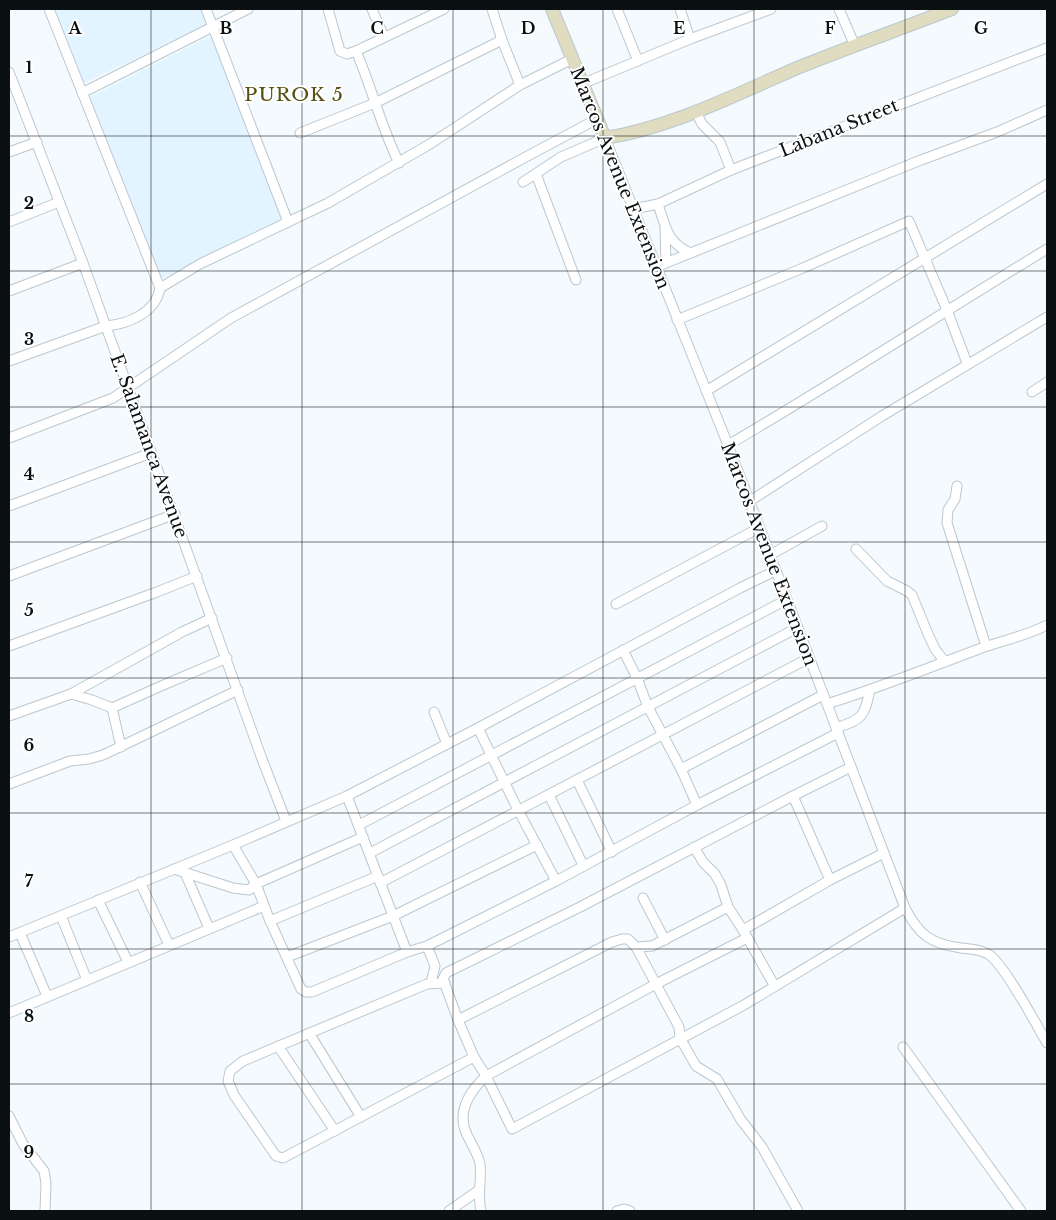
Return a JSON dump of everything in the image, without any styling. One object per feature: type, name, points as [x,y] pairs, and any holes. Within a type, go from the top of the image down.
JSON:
[{"type":"street","points":[[9,361],[106,326],[120,324],[139,317],[153,303],[160,288],[49,9]]},
{"type":"street","points":[[206,9],[288,222]]},
{"type":"street","points":[[328,9],[340,51],[347,54],[444,9]]},
{"type":"street","points":[[372,9],[384,37]]},
{"type":"street","points":[[492,9],[520,85]]},
{"type":"street","name":"Marcos Avenue Extension","points":[[552,9],[750,501],[786,600],[905,908],[915,926],[932,940],[952,947],[983,952],[994,958],[1009,979],[1047,1043]]},
{"type":"street","points":[[617,9],[638,60]]},
{"type":"street","points":[[680,9],[690,39]]},
{"type":"street","points":[[582,84],[690,39],[771,9]]},
{"type":"street","points":[[839,9],[855,46]]},
{"type":"street","points":[[82,93],[244,10]]},
{"type":"street","points":[[523,182],[561,157],[605,138],[632,133],[696,112],[804,66],[945,10]]},
{"type":"street","points":[[300,133],[375,103],[502,40]]},
{"type":"street","name":"Labana Street","points":[[633,209],[658,204],[731,170],[1047,48]]},
{"type":"street","points":[[356,51],[370,84],[382,124],[399,163]]},
{"type":"street","points":[[160,288],[200,264],[328,203],[399,163],[520,85],[572,59]]},
{"type":"street","name":"E. Salamanca Avenue","points":[[9,72],[11,84],[37,142],[83,263],[286,821]]},
{"type":"street","points":[[656,267],[921,160],[997,132],[1047,110]]},
{"type":"street","points":[[696,112],[702,124],[720,142],[731,170]]},
{"type":"street","points":[[9,438],[103,403],[129,389],[230,318],[597,119]]},
{"type":"street","points":[[9,152],[37,142]]},
{"type":"street","points":[[536,174],[576,280]]},
{"type":"street","points":[[706,391],[1047,184]]},
{"type":"street","points":[[9,222],[59,202]]},
{"type":"street","points":[[658,204],[665,226],[676,246],[691,253]]},
{"type":"street","points":[[677,320],[803,268],[909,221],[947,310],[967,363]]},
{"type":"street","points":[[665,226],[666,262]]},
{"type":"street","points":[[728,445],[811,397],[1047,249]]},
{"type":"street","points":[[9,291],[83,263]]},
{"type":"street","points":[[750,501],[967,363],[1047,317]]},
{"type":"street","points":[[1032,392],[1047,382]]},
{"type":"street","points":[[9,506],[151,453]]},
{"type":"street","points":[[957,486],[955,499],[948,510],[947,523],[986,646]]},
{"type":"street","points":[[9,576],[175,514]]},
{"type":"street","points":[[770,555],[822,526]]},
{"type":"street","points":[[616,604],[759,528]]},
{"type":"street","points":[[856,549],[887,581],[908,591],[912,595],[935,649],[945,662]]},
{"type":"street","points":[[9,937],[348,796],[740,588],[776,571]]},
{"type":"street","points":[[9,646],[196,576]]},
{"type":"street","points":[[359,825],[786,600]]},
{"type":"street","points":[[9,716],[71,694],[174,636],[212,618]]},
{"type":"street","points":[[827,704],[1047,625]]},
{"type":"street","points":[[370,853],[797,628]]},
{"type":"street","points":[[623,650],[637,678],[648,707],[681,769],[697,805]]},
{"type":"street","points":[[71,694],[112,708],[227,658]]},
{"type":"street","points":[[270,921],[379,880],[549,795],[809,658]]},
{"type":"street","points":[[9,784],[60,764],[96,757],[238,690]]},
{"type":"street","points":[[233,845],[256,884],[270,921],[301,989],[310,992],[407,952],[427,946],[612,852],[837,731],[859,719],[865,712],[870,690]]},
{"type":"street","points":[[681,769],[823,695]]},
{"type":"street","points":[[112,708],[121,746]]},
{"type":"street","points":[[434,712],[447,744]]},
{"type":"street","points":[[478,728],[518,810],[556,881]]},
{"type":"street","points":[[851,767],[580,907],[446,973],[444,977],[445,983],[458,1020],[474,1057],[486,1076],[512,1129],[744,1005],[774,985],[905,908]]},
{"type":"street","points":[[577,780],[612,852]]},
{"type":"street","points":[[549,795],[583,866]]},
{"type":"street","points":[[348,796],[407,952]]},
{"type":"street","points":[[792,796],[830,880]]},
{"type":"street","points":[[174,869],[233,888],[249,890],[256,884],[363,837]]},
{"type":"street","points":[[286,958],[393,916],[537,845]]},
{"type":"street","points":[[694,847],[703,862],[715,874],[721,885],[728,907],[774,985]]},
{"type":"street","points":[[481,1211],[479,1162],[466,1134],[463,1117],[470,1092],[486,1076],[745,934],[830,880],[884,853]]},
{"type":"street","points":[[185,872],[209,928]]},
{"type":"street","points":[[140,882],[169,945]]},
{"type":"street","points":[[643,898],[665,940]]},
{"type":"street","points":[[98,900],[128,962]]},
{"type":"street","points":[[10,1010],[264,906]]},
{"type":"street","points":[[636,947],[652,946],[728,907]]},
{"type":"street","points":[[61,916],[87,980]]},
{"type":"street","points":[[20,932],[47,996]]},
{"type":"street","points":[[458,1020],[618,940],[628,939],[636,947],[644,961],[679,1027],[680,1038],[696,1066],[717,1079],[741,1120],[762,1147],[798,1211]]},
{"type":"street","points":[[427,946],[435,966],[431,983]]},
{"type":"street","points":[[644,961],[652,946]]},
{"type":"street","points":[[445,983],[431,983],[243,1061],[230,1071],[227,1075],[228,1081],[234,1095],[279,1158],[287,1157],[474,1057]]},
{"type":"street","points":[[679,1027],[691,1032]]},
{"type":"street","points":[[309,1033],[361,1116]]},
{"type":"street","points":[[278,1046],[335,1131]]},
{"type":"street","points":[[903,1047],[1021,1211]]},
{"type":"street","points":[[9,1116],[23,1144],[44,1171],[46,1183],[45,1211]]},
{"type":"street","points":[[449,1211],[479,1190]]},
{"type":"street","points":[[617,1211],[624,1209],[630,1211]]},
{"type":"shaded area","points":[[53,9],[201,9],[207,25],[82,84]]},
{"type":"shaded area","points":[[211,36],[283,218],[159,280],[88,98]]},
{"type":"district","name":"PUROK 5","points":[[294,94]]}]
